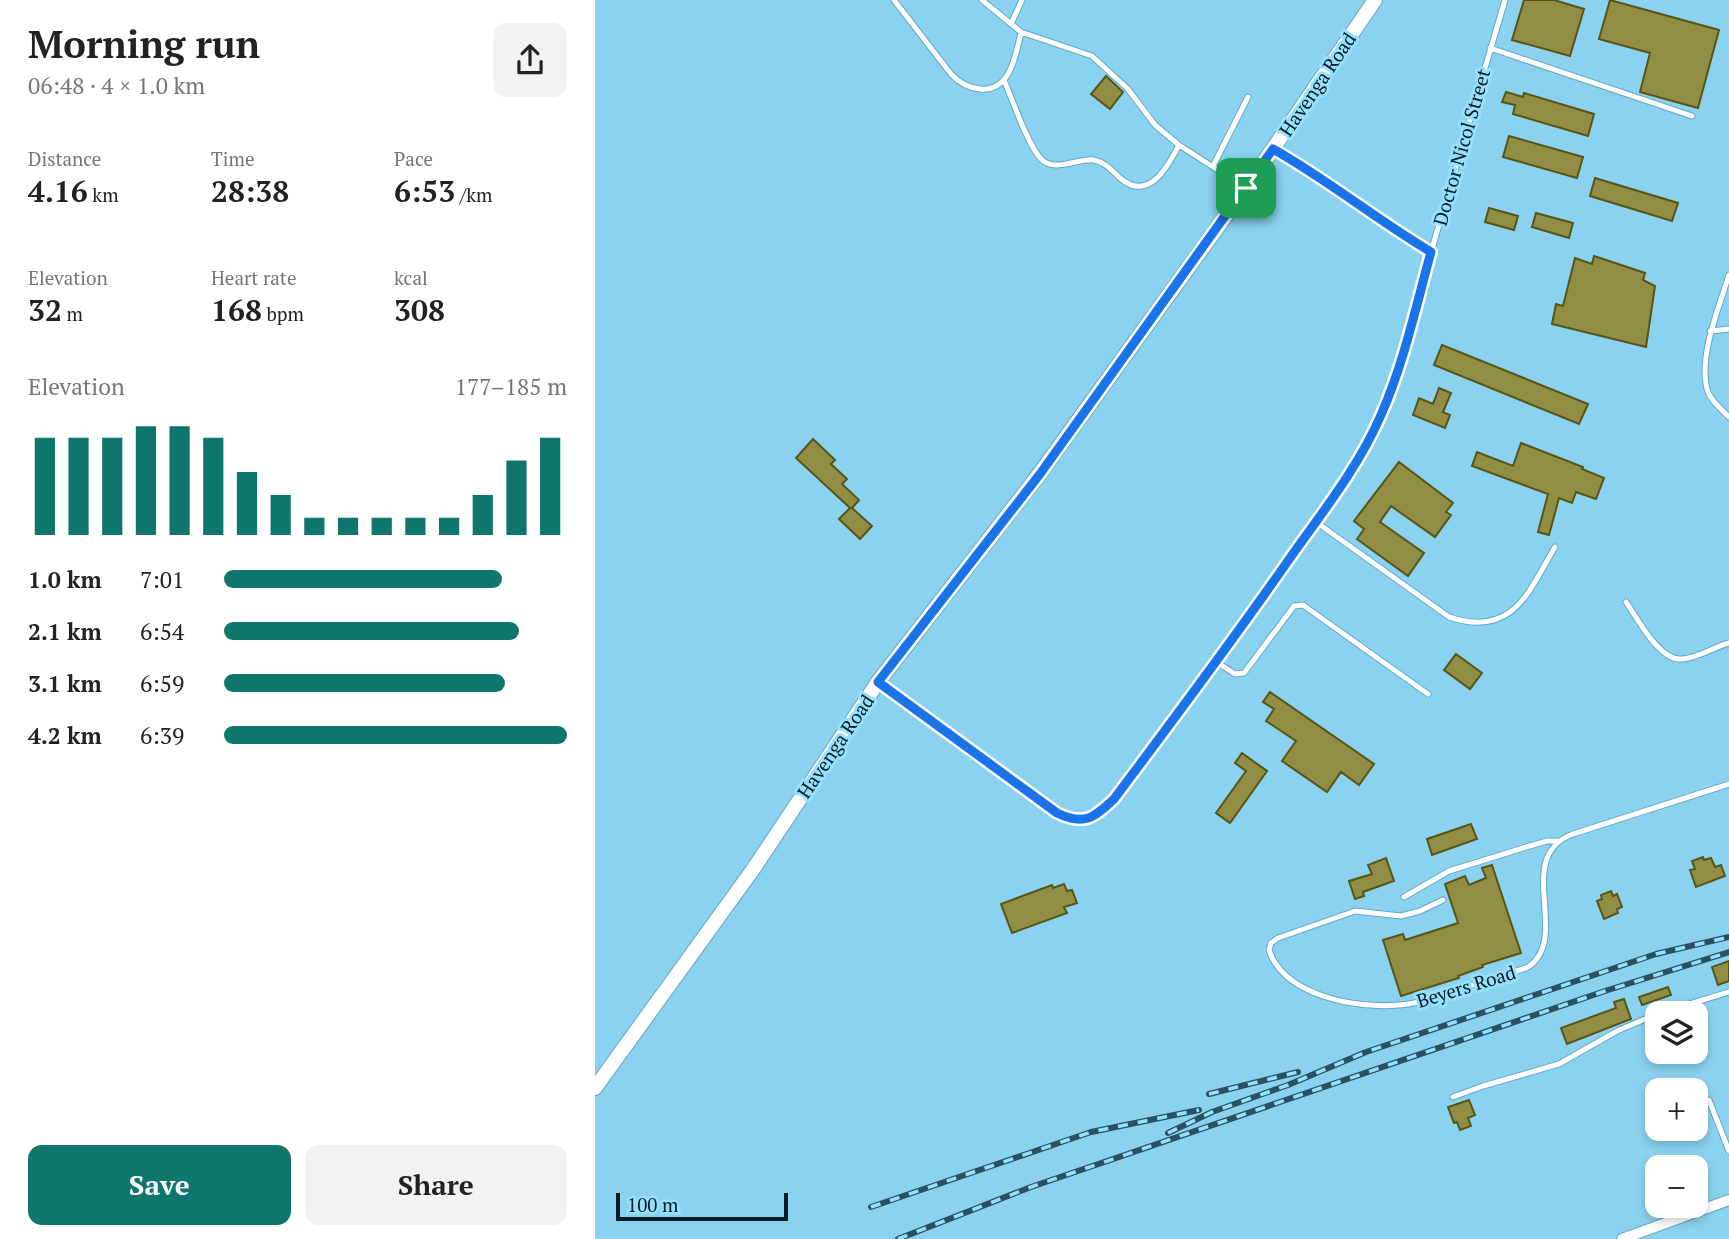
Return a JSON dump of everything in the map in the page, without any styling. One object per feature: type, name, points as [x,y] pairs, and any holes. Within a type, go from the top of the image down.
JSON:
[{"type":"street","name":"Havenga Road","points":[[595,1088],[754,867],[878,682],[1040,474],[1246,188],[1375,0]]},
{"type":"street","points":[[1622,1239],[1729,1200]]},
{"type":"lane","points":[[894,0],[951,74],[974,89],[986,89],[1004,80],[1011,67],[1021,32]]},
{"type":"lane","points":[[982,0],[1021,32],[1092,56],[1128,89],[1155,125],[1179,145],[1246,188]]},
{"type":"lane","points":[[1011,24],[1023,0]]},
{"type":"lane","name":"Doctor Nicol Street","points":[[878,682],[1057,813],[1078,821],[1087,820],[1114,799],[1217,663],[1316,522],[1370,439],[1382,414],[1400,361],[1505,0]]},
{"type":"lane","points":[[1490,48],[1692,116]]},
{"type":"lane","points":[[1004,80],[1034,146],[1049,164],[1099,161],[1128,184],[1141,186],[1161,176],[1179,145]]},
{"type":"lane","points":[[1213,166],[1248,97]]},
{"type":"lane","points":[[1273,149],[1308,168],[1431,252]]},
{"type":"lane","points":[[1729,275],[1710,331],[1707,387],[1712,400],[1729,417]]},
{"type":"lane","points":[[1710,331],[1729,330]]},
{"type":"lane","points":[[1316,522],[1449,617],[1463,621],[1485,621],[1513,611],[1524,600],[1555,547]]},
{"type":"lane","points":[[1626,602],[1656,645],[1669,657],[1686,658],[1729,643]]},
{"type":"lane","points":[[1217,663],[1238,675],[1249,670],[1294,606],[1303,605],[1428,694]]},
{"type":"lane","points":[[1404,897],[1449,871],[1547,841],[1557,841],[1729,784]]},
{"type":"lane","name":"Beyers Road","points":[[1443,900],[1401,916],[1361,910],[1349,912],[1278,938],[1269,946],[1271,956],[1283,974],[1304,988],[1324,996],[1400,1006],[1528,967],[1538,960],[1543,947],[1544,871],[1549,851],[1557,841]]},
{"type":"lane","points":[[1700,1001],[1729,992]]},
{"type":"lane","points":[[1453,1097],[1559,1064],[1617,1031],[1645,1020]]},
{"type":"lane","points":[[1709,1100],[1729,1151]]},
{"type":"building","points":[[1524,0],[1554,0],[1584,9],[1570,56],[1512,40]]},
{"type":"building","points":[[1610,0],[1719,30],[1698,108],[1640,92],[1650,53],[1599,39]]},
{"type":"building","points":[[1106,76],[1123,92],[1110,109],[1091,94]]},
{"type":"building","points":[[1506,92],[1523,97],[1524,93],[1594,114],[1588,136],[1513,114],[1515,105],[1502,102]]},
{"type":"building","points":[[1509,136],[1583,157],[1577,178],[1503,157]]},
{"type":"building","points":[[1595,178],[1678,203],[1672,221],[1590,196]]},
{"type":"building","points":[[1489,208],[1518,216],[1514,230],[1485,222]]},
{"type":"building","points":[[1536,213],[1573,223],[1569,238],[1532,227]]},
{"type":"building","points":[[1594,256],[1645,273],[1643,280],[1655,286],[1646,347],[1552,324],[1556,304],[1563,306],[1575,258],[1592,264]]},
{"type":"building","points":[[1442,345],[1588,404],[1579,424],[1434,365]]},
{"type":"building","points":[[1439,388],[1451,393],[1443,412],[1450,415],[1445,428],[1413,415],[1419,398],[1433,404]]},
{"type":"building","points":[[813,439],[835,460],[831,464],[847,479],[842,484],[859,500],[852,508],[872,526],[860,539],[839,519],[850,508],[796,458]]},
{"type":"building","points":[[1521,443],[1604,478],[1596,499],[1576,492],[1572,503],[1559,498],[1549,535],[1538,532],[1548,494],[1472,466],[1477,452],[1513,466]]},
{"type":"building","points":[[1399,462],[1453,503],[1446,512],[1451,515],[1435,537],[1391,506],[1380,522],[1424,553],[1408,576],[1357,539],[1364,529],[1354,521]]},
{"type":"building","points":[[1456,654],[1482,673],[1470,689],[1444,670]]},
{"type":"building","points":[[1270,692],[1374,764],[1359,785],[1341,772],[1327,792],[1282,761],[1296,741],[1266,721],[1274,709],[1263,702]]},
{"type":"building","points":[[1242,753],[1267,771],[1230,823],[1216,813],[1246,771],[1235,763]]},
{"type":"building","points":[[1471,824],[1477,839],[1432,855],[1427,839]]},
{"type":"building","points":[[1703,857],[1704,860],[1711,858],[1715,867],[1721,865],[1725,876],[1696,887],[1690,870],[1695,869],[1692,861]]},
{"type":"building","points":[[1386,858],[1394,881],[1363,892],[1364,896],[1355,899],[1349,881],[1372,874],[1368,865]]},
{"type":"building","points":[[1492,865],[1521,953],[1482,965],[1483,967],[1458,976],[1459,978],[1401,996],[1383,940],[1403,934],[1405,940],[1458,923],[1445,884],[1465,876],[1469,885],[1486,878],[1482,868]]},
{"type":"building","points":[[1064,884],[1067,891],[1072,890],[1077,903],[1064,907],[1067,913],[1012,933],[1001,904],[1052,885],[1053,888]]},
{"type":"building","points":[[1611,891],[1613,896],[1617,894],[1622,907],[1617,909],[1618,913],[1604,919],[1597,901],[1602,899],[1601,895]]},
{"type":"building","points":[[1729,961],[1729,981],[1718,985],[1712,967]]},
{"type":"building","points":[[1668,987],[1671,995],[1645,1001],[1642,1005],[1639,997]]},
{"type":"building","points":[[1624,999],[1631,1019],[1567,1044],[1561,1028],[1616,1008],[1614,1002]]},
{"type":"building","points":[[1469,1100],[1475,1115],[1468,1118],[1471,1126],[1460,1130],[1448,1107]]},
{"type":"railway","points":[[1168,1133],[1212,1112],[1288,1085],[1366,1052],[1656,954],[1729,937]]},
{"type":"railway","points":[[898,1239],[1031,1187],[1605,991],[1729,952]]},
{"type":"railway","points":[[1209,1094],[1298,1072]]},
{"type":"railway","points":[[871,1207],[1091,1132],[1199,1110]]},
{"type":"route","points":[[1273,149],[1308,168],[1431,252],[1390,392],[1370,439],[1316,522],[1217,663],[1114,799],[1087,820],[1070,819],[1057,813],[878,682],[1040,474],[1246,188],[1273,149]]}]
